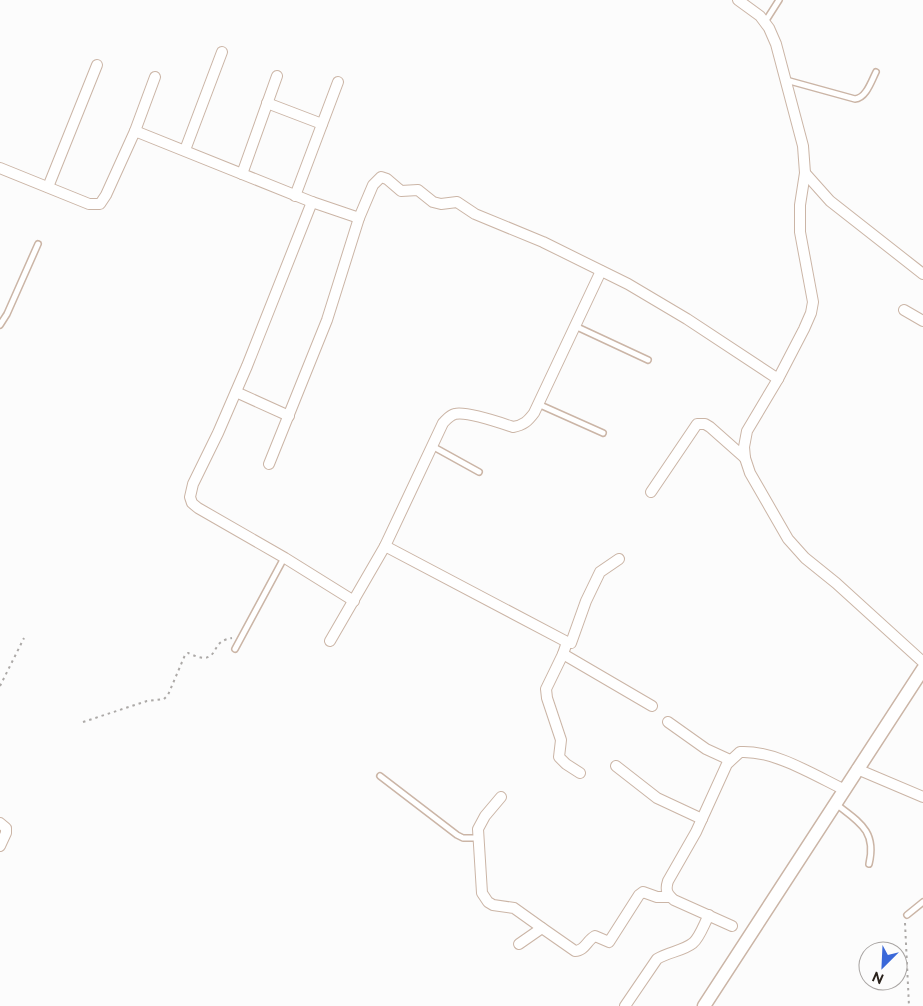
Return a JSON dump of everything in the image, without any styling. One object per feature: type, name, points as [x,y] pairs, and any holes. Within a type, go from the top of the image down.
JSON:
[{"type":"street","points":[[738,0],[760,16],[769,28],[776,44],[803,146],[806,173],[800,205],[800,232],[814,302],[804,329],[778,379],[747,431],[744,446],[745,458],[750,473],[788,539],[805,558],[923,662]]},
{"type":"street","points":[[185,150],[222,52]]},
{"type":"street","points":[[48,187],[97,65]]},
{"type":"street","points":[[242,174],[277,76]]},
{"type":"street","points":[[0,168],[89,204],[100,204],[106,196],[156,77]]},
{"type":"street","points":[[295,196],[338,82]]},
{"type":"street","points":[[268,103],[322,124]]},
{"type":"street","points":[[134,131],[295,196],[359,218]]},
{"type":"street","points":[[806,173],[830,201],[923,274]]},
{"type":"street","points":[[269,464],[327,320],[359,218],[373,185],[381,177],[387,178],[402,191],[418,190],[436,203],[457,202],[475,214],[543,242],[628,284],[687,319],[778,379]]},
{"type":"street","points":[[312,202],[236,392],[193,484],[190,497],[192,503],[198,508],[285,558],[354,601]]},
{"type":"street","points":[[330,641],[385,546],[443,423],[456,413],[514,427],[521,426],[528,420],[538,404],[601,271]]},
{"type":"street","points":[[904,310],[923,321]]},
{"type":"street","points":[[236,392],[289,416]]},
{"type":"street","points":[[651,492],[697,424],[705,424],[745,458]]},
{"type":"street","points":[[385,546],[568,642]]},
{"type":"street","points":[[580,773],[566,764],[560,757],[560,740],[546,689],[568,642],[571,642],[575,636],[586,601],[600,572],[619,559]]},
{"type":"street","points":[[562,654],[652,706]]},
{"type":"street","points":[[704,1006],[857,770],[919,684],[923,669]]},
{"type":"street","points":[[668,722],[706,749],[730,760]]},
{"type":"street","points":[[670,897],[666,888],[668,881],[702,819],[726,764],[740,752],[758,752],[780,759],[845,790]]},
{"type":"street","points":[[616,766],[657,798],[702,819]]},
{"type":"street","points":[[857,770],[923,797]]},
{"type":"street","points":[[501,797],[478,829],[480,878],[484,898],[493,905],[514,908],[575,951],[578,951],[595,936],[606,942],[612,940],[635,899],[643,892],[657,897],[670,897],[732,926]]},
{"type":"street","points":[[0,823],[6,828],[6,833],[0,846]]},
{"type":"street","points":[[625,1006],[657,959],[692,943],[708,915]]},
{"type":"street","points":[[519,944],[542,928]]},
{"type":"lane","points":[[764,22],[779,0]]},
{"type":"lane","points":[[785,80],[855,99],[860,98],[864,94],[876,72]]},
{"type":"lane","points":[[0,325],[7,314],[38,244]]},
{"type":"lane","points":[[575,326],[648,360]]},
{"type":"lane","points":[[538,404],[603,433]]},
{"type":"lane","points":[[432,446],[479,472]]},
{"type":"lane","points":[[235,650],[285,558]]},
{"type":"lane","points":[[380,776],[457,835],[469,839],[477,838]]},
{"type":"lane","points":[[836,804],[861,823],[866,830],[872,852],[869,864]]},
{"type":"lane","points":[[907,916],[923,902]]},
{"type":"path","points":[[83,722],[147,702],[164,699],[168,695],[185,655],[205,658],[208,657],[220,642],[226,639],[242,637]]},
{"type":"path","points":[[0,686],[24,638]]},
{"type":"path","points":[[907,916],[905,925],[909,1006]]}]
